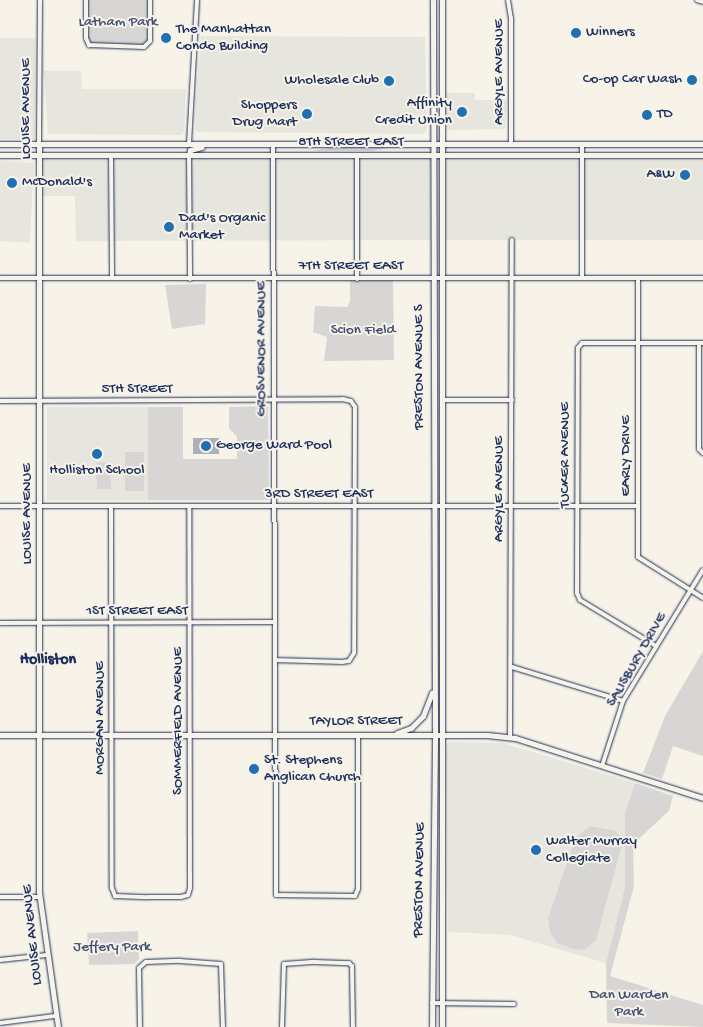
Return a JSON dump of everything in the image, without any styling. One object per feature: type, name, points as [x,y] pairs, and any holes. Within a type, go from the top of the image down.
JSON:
[{"type":"main road","name":"PRESTON AVENUE S","points":[[433,0],[434,734]]},
{"type":"main road","name":"PRESTON AVENUE S","points":[[442,0],[442,734]]},
{"type":"main road","name":"8TH STREET EAST","points":[[0,144],[703,144]]},
{"type":"main road","name":"LOUISE AVENUE","points":[[40,144],[39,897],[58,1027]]},
{"type":"main road","points":[[189,155],[194,148],[225,144]]},
{"type":"main road","name":"8TH STREET EAST","points":[[0,155],[703,155]]},
{"type":"main road","points":[[390,735],[411,728],[423,716],[431,697],[433,683]]},
{"type":"main road","name":"PRESTON AVENUE","points":[[432,1027],[434,734]]},
{"type":"main road","name":"TAYLOR STREET","points":[[0,735],[442,734],[510,737],[703,798]]},
{"type":"main road","name":"PRESTON AVENUE","points":[[442,734],[442,1027]]},
{"type":"street","name":"LOUISE AVENUE","points":[[40,0],[40,144]]},
{"type":"street","points":[[86,0],[86,38],[89,45],[144,47],[150,41],[150,0]]},
{"type":"street","points":[[189,144],[197,0]]},
{"type":"street","name":"ARGYLE AVENUE","points":[[508,0],[511,18],[511,144]]},
{"type":"street","points":[[697,0],[703,2]]},
{"type":"street","name":"GROSVENOR AVENUE","points":[[273,144],[274,890],[276,895],[285,897],[355,896],[358,889],[358,735]]},
{"type":"street","points":[[582,144],[582,278]]},
{"type":"street","points":[[111,155],[112,278]]},
{"type":"street","points":[[189,155],[190,279]]},
{"type":"street","points":[[357,156],[357,278]]},
{"type":"street","name":"ARGYLE AVENUE","points":[[510,737],[512,666],[512,240]]},
{"type":"street","name":"7TH STREET EAST","points":[[0,278],[703,278]]},
{"type":"street","name":"EARLY DRIVE","points":[[638,278],[638,557],[703,598]]},
{"type":"street","points":[[701,343],[699,449],[703,453]]},
{"type":"street","name":"TUCKER AVENUE","points":[[656,646],[580,600],[577,593],[578,348],[582,344],[701,343]]},
{"type":"street","name":"5TH STREET","points":[[0,401],[274,401],[343,399],[355,407],[354,506]]},
{"type":"street","points":[[442,400],[512,400]]},
{"type":"street","name":"3RD STREET EAST","points":[[0,506],[638,506]]},
{"type":"street","name":"MORGAN AVENUE","points":[[112,506],[112,888],[114,896],[148,897]]},
{"type":"street","name":"SOMMERFIELD AVENUE","points":[[148,897],[181,897],[188,895],[190,888],[190,506]]},
{"type":"street","points":[[274,660],[342,662],[349,661],[354,653],[354,506]]},
{"type":"street","name":"SALISBURY DRIVE","points":[[602,766],[623,700],[703,570]]},
{"type":"street","name":"1ST STREET EAST","points":[[0,623],[274,622]]},
{"type":"street","points":[[512,666],[623,700]]},
{"type":"street","points":[[0,897],[39,897]]},
{"type":"street","points":[[0,960],[47,955]]},
{"type":"street","points":[[140,1027],[139,968],[142,963],[180,961],[221,964],[223,1027]]},
{"type":"street","points":[[282,1027],[282,968],[287,963],[306,962],[349,963],[352,966],[353,1027]]},
{"type":"street","points":[[432,1003],[514,1004]]},
{"type":"street","points":[[0,1023],[55,1016]]},
{"type":"shaded area","points":[[201,36],[425,37],[427,129],[424,134],[198,132],[195,130]]},
{"type":"shaded area","points":[[0,38],[35,38],[35,139],[0,139]]},
{"type":"shaded area","points":[[44,71],[81,71],[82,89],[186,89],[184,131],[181,135],[48,134]]},
{"type":"shaded area","points":[[446,93],[475,93],[475,100],[507,100],[505,129],[447,130]]},
{"type":"shaded area","points":[[40,155],[432,155],[433,240],[76,241],[75,196],[40,196]]},
{"type":"shaded area","points":[[441,155],[703,155],[703,240],[441,240]]},
{"type":"shaded area","points":[[0,161],[34,163],[30,243],[0,241]]},
{"type":"shaded area","name":"Holliston School","points":[[47,407],[148,407],[148,500],[47,500]]},
{"type":"shaded area","name":"George Ward Pool","points":[[193,438],[219,438],[219,454],[193,454]]},
{"type":"shaded area","name":"Walter Murray Collegiate","points":[[450,742],[503,743],[635,783],[625,813],[625,887],[606,963],[510,935],[448,932],[446,746]]},
{"type":"green space","name":"Latham Park","points":[[86,0],[150,0],[150,41],[144,47],[94,46],[87,41]]},
{"type":"green space","points":[[334,147],[392,147],[373,151],[312,151]]},
{"type":"green space","name":"Scion Field","points":[[393,278],[394,360],[324,361],[327,337],[313,332],[315,306],[347,307],[350,301],[350,279]]},
{"type":"green space","points":[[206,284],[205,324],[172,329],[165,285]]},
{"type":"green space","points":[[268,406],[269,500],[148,500],[148,407],[183,407],[183,459],[237,459],[237,437],[229,428],[229,407]]},
{"type":"green space","points":[[125,452],[144,452],[144,491],[125,491]]},
{"type":"green space","points":[[104,462],[110,467],[111,489],[97,489],[96,463]]},
{"type":"green space","points":[[703,651],[703,756],[673,746],[662,779],[643,773],[665,716]]},
{"type":"green space","name":"Dan Warden Park","points":[[635,783],[673,796],[669,811],[633,844],[634,886],[610,976],[703,1005],[703,1027],[607,1023],[606,963],[625,887],[625,813]]},
{"type":"green space","points":[[590,826],[615,831],[621,837],[622,845],[596,940],[585,949],[576,950],[557,943],[550,932],[548,918],[576,837]]},
{"type":"green space","name":"Jeffery Park","points":[[138,931],[139,959],[134,964],[89,965],[87,933]]},
{"type":"place","name":"Winners","points":[[576,33]]},
{"type":"place","name":"The Manhattan Condo Building","points":[[166,38]]},
{"type":"place","name":"Co-op Car Wash","points":[[692,80]]},
{"type":"place","name":"Wholesale Club","points":[[389,81]]},
{"type":"place","name":"Affinity Credit Union","points":[[462,112]]},
{"type":"place","name":"Shoppers Drug Mart","points":[[307,114]]},
{"type":"place","name":"TD","points":[[647,115]]},
{"type":"place","name":"A&W","points":[[685,175]]},
{"type":"place","name":"McDonald's","points":[[12,183]]},
{"type":"place","name":"Dad's Organic Market","points":[[169,227]]},
{"type":"place","name":"George Ward Pool","points":[[206,446]]},
{"type":"place","name":"Holliston School","points":[[97,454]]},
{"type":"place","name":"St. Stephens Anglican Church","points":[[254,769]]},
{"type":"place","name":"Walter Murray Collegiate","points":[[536,850]]},
{"type":"district","name":"Holliston","points":[[48,661]]}]
